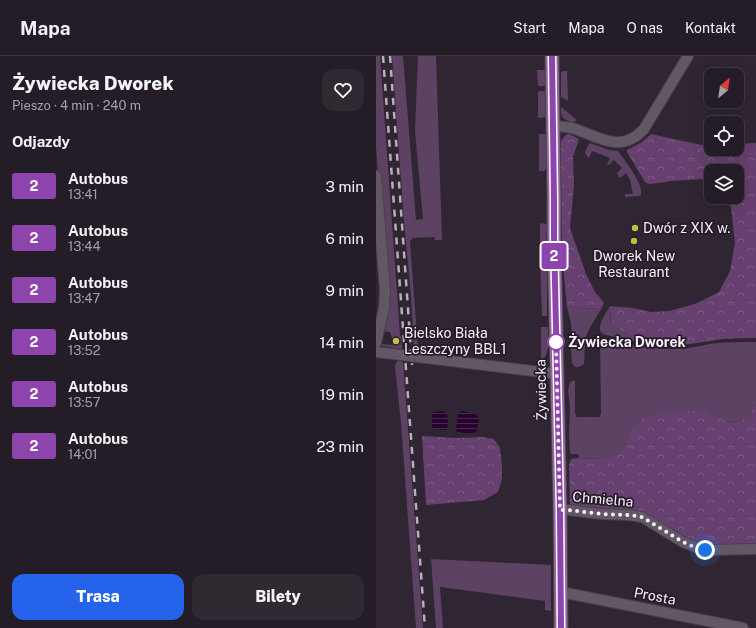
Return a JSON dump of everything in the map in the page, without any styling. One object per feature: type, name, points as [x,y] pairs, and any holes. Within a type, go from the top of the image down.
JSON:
[{"type":"main road","name":"Żywiecka","points":[[552,56],[561,628]]},
{"type":"street","points":[[553,126],[573,129],[604,141],[620,142],[630,140],[640,134],[644,129],[688,56]]},
{"type":"street","points":[[376,176],[385,290],[384,308],[376,343]]},
{"type":"street","points":[[376,352],[557,374]]},
{"type":"street","name":"Chmielna","points":[[560,510],[642,517],[683,542],[705,550],[756,549]]},
{"type":"street","name":"Prosta","points":[[561,592],[743,628]]},
{"type":"shaded area","points":[[376,56],[380,56],[402,349],[382,346],[381,344],[400,344],[399,338],[392,338],[390,332],[382,331],[384,248],[376,147]]},
{"type":"shaded area","points":[[392,56],[403,56],[416,220],[423,219],[415,131],[418,56],[436,56],[442,240],[435,240],[434,237],[413,238],[410,241],[417,350],[414,350]]},
{"type":"shaded area","points":[[537,70],[545,70],[545,86],[538,86]]},
{"type":"shaded area","points":[[567,71],[568,101],[561,97],[561,72]]},
{"type":"shaded area","points":[[538,91],[545,91],[546,117],[538,118]]},
{"type":"shaded area","points":[[561,107],[577,120],[572,123],[564,119],[561,113]]},
{"type":"shaded area","points":[[539,134],[546,134],[546,169],[544,171],[539,171]]},
{"type":"shaded area","points":[[590,143],[609,150],[618,151],[637,179],[640,185],[641,195],[625,197],[625,194],[633,194],[630,180],[626,173],[620,178],[617,173],[622,168],[614,160],[609,165],[607,164],[610,158],[592,151],[589,158],[585,152]]},
{"type":"shaded area","points":[[540,223],[547,224],[546,247],[540,247]]},
{"type":"shaded area","points":[[540,260],[547,260],[547,316],[542,316]]},
{"type":"shaded area","points":[[610,306],[610,316],[615,325],[619,329],[644,343],[602,333],[600,330],[601,322]]},
{"type":"shaded area","points":[[567,307],[601,309],[588,331],[585,340],[573,340]]},
{"type":"shaded area","points":[[541,327],[548,327],[548,350],[541,361]]},
{"type":"shaded area","points":[[600,339],[657,349],[685,348],[721,343],[756,342],[756,402],[752,407],[749,418],[731,423],[707,412],[628,439],[621,451],[611,457],[594,459],[579,458],[578,454],[570,454],[570,407],[568,390],[570,382],[575,380],[575,414],[577,417],[599,417],[601,414]]},
{"type":"shaded area","points":[[575,342],[585,343],[584,364],[579,367],[575,367],[572,363],[571,349],[575,348]]},
{"type":"shaded area","points":[[398,361],[403,363],[423,628],[416,628],[401,423],[395,367]]},
{"type":"shaded area","points":[[444,411],[448,420],[446,430],[432,428],[432,413]]},
{"type":"shaded area","points":[[463,411],[477,415],[479,418],[477,431],[474,434],[456,431],[458,414]]},
{"type":"shaded area","points":[[431,559],[551,565],[551,611],[545,610],[545,601],[440,587],[443,628],[436,628]]},
{"type":"green space","points":[[569,134],[579,139],[573,157],[574,186],[570,228],[586,274],[595,292],[604,303],[601,309],[567,307],[562,246],[561,143],[564,137]]},
{"type":"green space","points":[[651,134],[704,146],[704,156],[744,156],[744,144],[756,143],[756,338],[721,339],[678,346],[661,346],[645,344],[638,341],[615,326],[613,323],[610,306],[633,308],[651,312],[669,311],[695,304],[719,292],[730,271],[735,243],[731,207],[729,204],[744,204],[744,164],[704,164],[704,180],[670,181],[649,184],[645,182],[627,152],[627,150],[642,142]]},
{"type":"green space","points":[[756,402],[756,545],[705,548],[649,519],[570,506],[569,465],[571,459],[611,457],[621,451],[635,425],[646,416],[684,411],[707,412],[731,423],[749,418],[752,407]]},
{"type":"green space","points":[[422,436],[456,438],[483,437],[494,439],[500,448],[502,465],[502,479],[498,492],[484,500],[426,505]]},
{"type":"railway","points":[[383,56],[425,628]]},
{"type":"railway","points":[[390,56],[412,365]]},
{"type":"bus line","name":"2","points":[[552,56],[561,628]]},
{"type":"place","name":"Dwór z XIX w.","points":[[635,228]]},
{"type":"place","name":"Dworek New Restaurant","points":[[634,241]]},
{"type":"place","name":"Bielsko Biała Leszczyny BBL1","points":[[396,341]]},
{"type":"place","name":"Żywiecka Dworek","points":[[556,342]]},
{"type":"route","points":[[556,342],[560,510],[642,517],[683,542],[705,550]]}]
